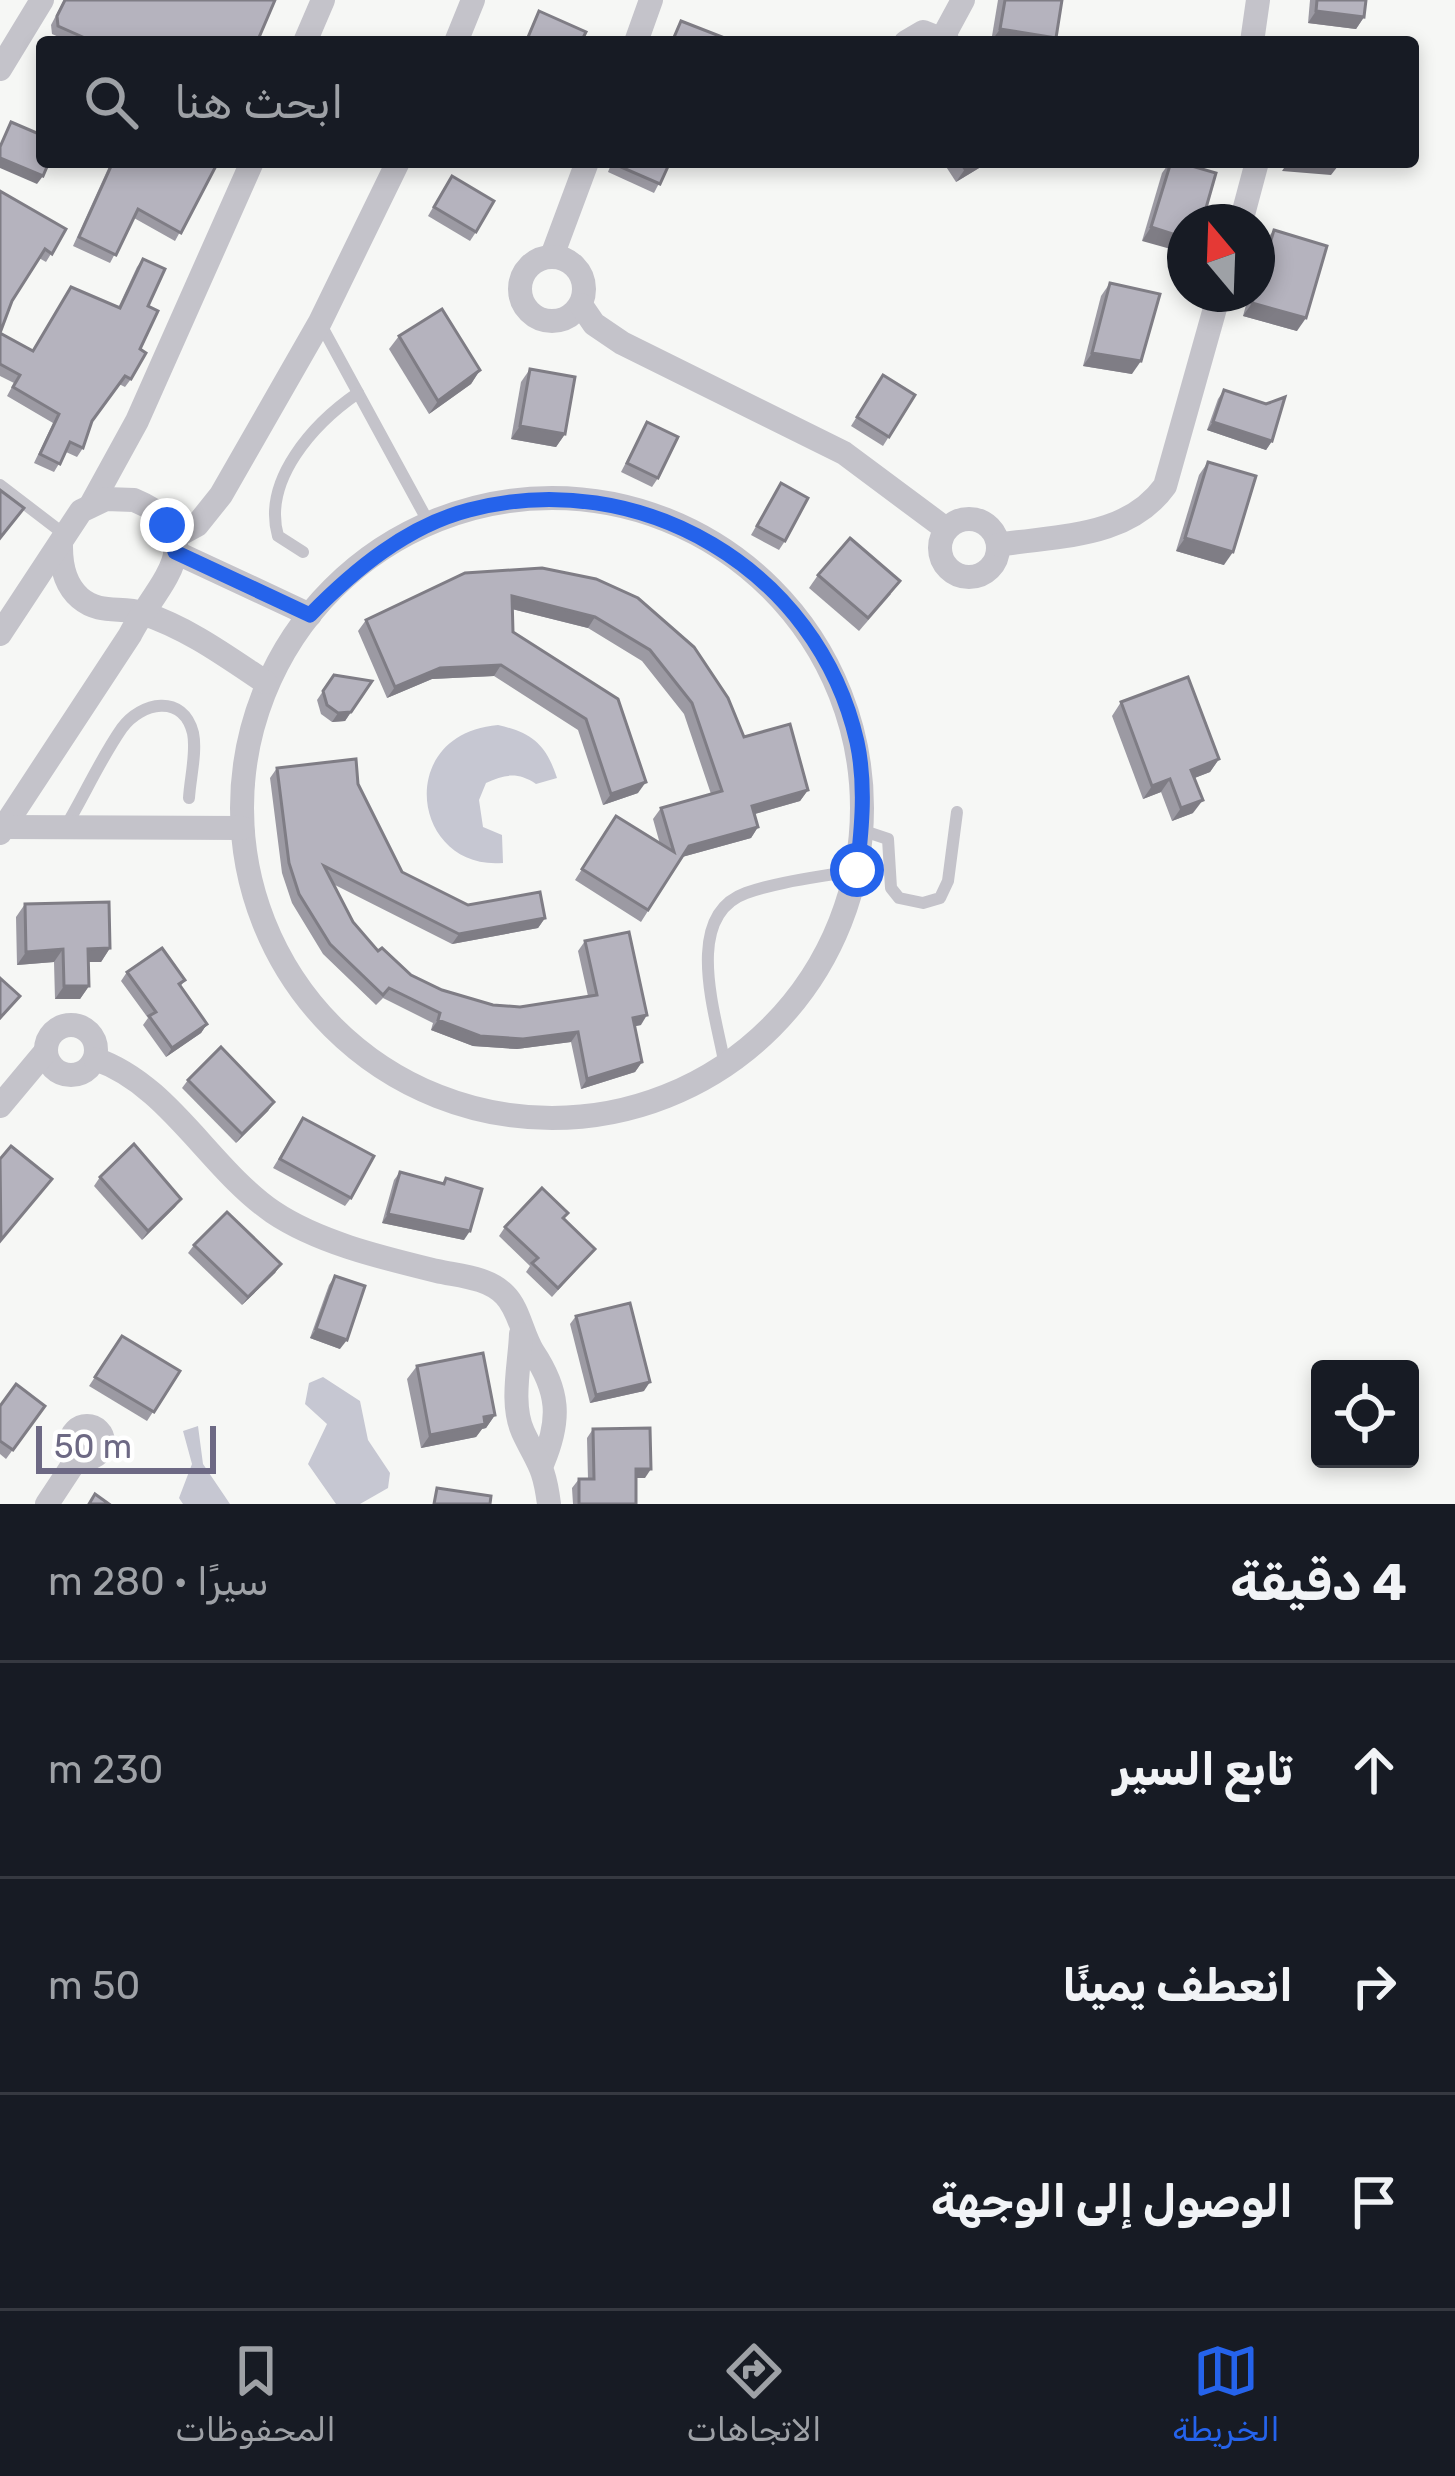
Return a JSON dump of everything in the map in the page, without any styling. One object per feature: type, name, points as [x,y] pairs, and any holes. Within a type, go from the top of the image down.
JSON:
[{"type":"street","points":[[0,69],[42,0]]},
{"type":"street","points":[[308,36],[323,0]]},
{"type":"street","points":[[458,36],[473,0]]},
{"type":"street","points":[[638,36],[651,0]]},
{"type":"street","points":[[946,36],[963,0]]},
{"type":"street","points":[[1253,36],[1258,0]]},
{"type":"street","points":[[0,634],[92,503],[137,421],[249,168]]},
{"type":"street","points":[[2,830],[130,635],[137,611],[168,582],[174,545],[221,495],[320,322],[395,168]]},
{"type":"street","points":[[552,256],[585,168]]},
{"type":"street","points":[[1246,204],[1255,168]]},
{"type":"street","points":[[580,304],[562,320],[550,321],[528,310],[520,288],[523,276],[540,259],[565,259],[583,278],[580,304],[594,324],[622,343],[844,453],[946,529]]},
{"type":"street","points":[[999,545],[1101,530],[1135,517],[1153,503],[1165,486],[1214,312]]},
{"type":"street","points":[[92,503],[120,498],[147,506],[174,545],[310,615]]},
{"type":"street","points":[[530,499],[593,500],[656,515],[713,542],[764,580],[806,628],[838,683],[857,743],[861,830],[857,870],[838,931],[807,986],[765,1034],[725,1066],[656,1100],[594,1115],[531,1117],[467,1106],[408,1083],[355,1048],[310,1003],[275,950],[253,891],[242,828],[244,775],[265,682],[310,615],[355,569],[430,525],[467,510],[530,499]]},
{"type":"street","points":[[966,518],[988,525],[999,545],[992,566],[983,574],[960,576],[943,562],[946,529],[966,518]]},
{"type":"street","points":[[63,541],[64,576],[82,600],[109,611],[137,611],[201,639],[265,682]]},
{"type":"street","points":[[2,830],[242,828]]},
{"type":"street","points":[[0,1106],[46,1051],[55,1030],[76,1024],[94,1037],[95,1059],[88,1069],[67,1075],[49,1062],[46,1051]]},
{"type":"street","points":[[95,1059],[124,1069],[204,1151],[275,1213],[344,1244],[493,1285],[512,1305],[521,1334],[551,1382],[557,1428],[543,1462]]},
{"type":"street","points":[[521,1334],[519,1416],[522,1430],[543,1462],[549,1504]]},
{"type":"street","points":[[47,1504],[78,1456]]},
{"type":"lane","points":[[320,322],[430,525]]},
{"type":"lane","points":[[303,552],[278,536],[272,516],[276,488],[316,428],[358,394]]},
{"type":"lane","points":[[0,485],[63,541]]},
{"type":"lane","points":[[66,827],[124,725],[145,706],[166,704],[185,715],[194,735],[189,798]]},
{"type":"lane","points":[[861,830],[888,839],[891,888],[899,898],[923,903],[940,898],[948,881],[957,812]]},
{"type":"lane","points":[[725,1066],[707,959],[714,921],[741,894],[857,870]]},
{"type":"shaded area","points":[[498,725],[536,742],[557,778],[536,784],[511,776],[486,783],[479,800],[483,827],[502,835],[503,863],[472,860],[449,846],[434,825],[427,800],[429,775],[442,751],[464,734]]},
{"type":"shaded area","points":[[323,1377],[360,1401],[368,1440],[390,1473],[388,1488],[360,1504],[336,1504],[308,1464],[327,1424],[305,1404],[309,1383]]},
{"type":"shaded area","points":[[198,1426],[203,1464],[230,1504],[183,1504],[179,1498],[192,1464],[183,1431]]},
{"type":"building","points":[[65,0],[275,0],[260,36],[80,36],[58,26]]},
{"type":"building","points":[[1005,0],[1062,0],[1056,36],[1000,29]]},
{"type":"building","points":[[1317,0],[1366,0],[1364,17],[1316,11]]},
{"type":"building","points":[[539,11],[586,32],[584,36],[529,36]]},
{"type":"building","points":[[681,21],[720,36],[675,36]]},
{"type":"building","points":[[11,122],[36,133],[36,168],[46,168],[43,176],[0,158]]},
{"type":"building","points":[[110,168],[215,168],[181,233],[138,209],[116,255],[79,237]]},
{"type":"building","points":[[623,168],[667,168],[660,184]]},
{"type":"building","points":[[1169,168],[1216,173],[1207,204],[1167,204],[1167,232],[1151,227]]},
{"type":"building","points":[[452,176],[494,201],[476,232],[434,207]]},
{"type":"building","points":[[0,191],[66,229],[52,254],[45,249],[12,301],[0,333]]},
{"type":"building","points":[[1275,230],[1327,246],[1306,318],[1275,309]]},
{"type":"building","points":[[143,259],[165,269],[148,306],[158,311],[140,349],[146,353],[131,379],[125,376],[92,421],[83,448],[70,442],[60,464],[40,454],[59,414],[13,387],[20,375],[0,364],[0,333],[33,351],[71,287],[120,308]]},
{"type":"building","points":[[1110,283],[1160,294],[1141,361],[1092,353]]},
{"type":"building","points":[[442,309],[480,370],[438,401],[399,336]]},
{"type":"building","points":[[530,369],[575,377],[565,434],[520,426]]},
{"type":"building","points":[[883,375],[915,395],[889,437],[857,417]]},
{"type":"building","points":[[1224,390],[1266,404],[1285,397],[1272,441],[1213,422]]},
{"type":"building","points":[[647,422],[678,437],[658,478],[627,463]]},
{"type":"building","points":[[1208,462],[1256,476],[1233,552],[1185,538]]},
{"type":"building","points":[[781,483],[808,498],[785,541],[757,526]]},
{"type":"building","points":[[0,490],[24,508],[0,538]]},
{"type":"building","points":[[850,538],[900,581],[868,618],[818,575]]},
{"type":"building","points":[[542,568],[596,579],[638,598],[694,647],[728,698],[744,737],[790,724],[808,790],[752,806],[758,827],[689,846],[648,910],[582,869],[616,816],[674,852],[661,808],[722,791],[692,703],[650,650],[595,617],[512,596],[513,632],[618,699],[646,782],[611,794],[586,719],[501,665],[440,668],[395,687],[366,620],[465,573]]},
{"type":"building","points":[[334,675],[372,681],[351,712],[338,713],[327,705],[323,691]]},
{"type":"building","points":[[1188,677],[1219,759],[1191,770],[1203,800],[1181,808],[1170,779],[1152,786],[1121,702]]},
{"type":"building","points":[[356,759],[358,784],[402,872],[468,905],[540,892],[545,918],[459,934],[324,866],[353,922],[378,951],[382,948],[411,975],[442,990],[493,1005],[520,1007],[597,995],[585,941],[629,932],[647,1015],[633,1018],[642,1062],[587,1079],[578,1032],[523,1039],[480,1036],[438,1020],[440,1013],[389,988],[383,995],[330,944],[299,894],[289,863],[277,768]]},
{"type":"building","points":[[109,902],[110,948],[88,949],[89,986],[64,986],[63,949],[26,952],[25,904]]},
{"type":"building","points":[[162,948],[185,980],[179,984],[207,1024],[172,1048],[149,1016],[156,1012],[127,972]]},
{"type":"building","points":[[0,978],[20,996],[0,1018]]},
{"type":"building","points":[[221,1047],[274,1102],[242,1134],[188,1080]]},
{"type":"building","points":[[303,1118],[374,1156],[351,1198],[280,1159]]},
{"type":"building","points":[[134,1144],[181,1199],[148,1231],[100,1177]]},
{"type":"building","points":[[11,1146],[52,1179],[1,1240],[0,1159]]},
{"type":"building","points":[[400,1172],[482,1189],[470,1231],[388,1214]]},
{"type":"building","points":[[542,1188],[568,1213],[563,1218],[595,1249],[558,1288],[532,1263],[538,1258],[505,1227]]},
{"type":"building","points":[[227,1212],[281,1264],[248,1297],[194,1245]]},
{"type":"building","points":[[335,1276],[365,1286],[347,1340],[316,1329]]},
{"type":"building","points":[[630,1303],[650,1382],[596,1395],[576,1316]]},
{"type":"building","points":[[122,1336],[180,1371],[154,1412],[95,1377]]},
{"type":"building","points":[[483,1353],[495,1415],[484,1417],[485,1424],[430,1435],[417,1366]]},
{"type":"building","points":[[16,1384],[45,1406],[13,1450],[0,1441],[0,1406]]},
{"type":"building","points":[[650,1428],[651,1469],[636,1469],[636,1504],[579,1504],[579,1479],[594,1479],[593,1429]]},
{"type":"building","points":[[437,1488],[491,1496],[490,1504],[434,1504]]},
{"type":"building","points":[[95,1494],[109,1504],[89,1504]]},
{"type":"route","points":[[167,525],[175,552],[310,615],[355,569],[430,525],[467,510],[530,499],[593,500],[656,515],[713,542],[764,580],[806,628],[838,683],[857,743],[864,806],[857,870]]}]
